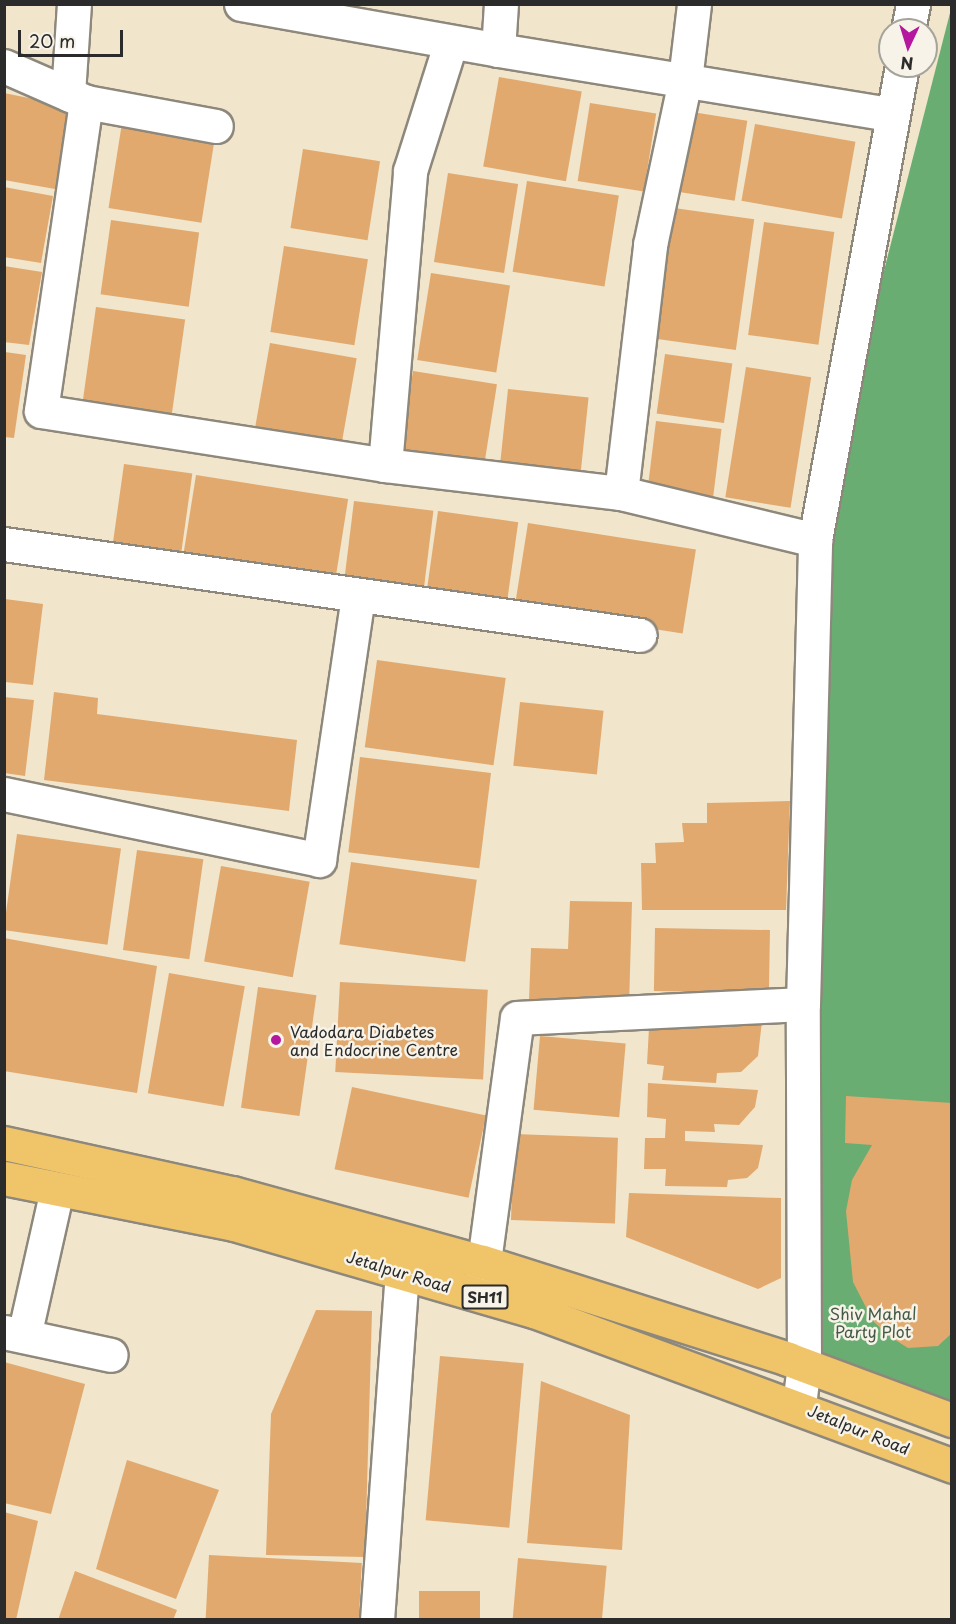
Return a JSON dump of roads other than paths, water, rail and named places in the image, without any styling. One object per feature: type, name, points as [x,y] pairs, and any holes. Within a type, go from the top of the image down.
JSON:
[{"type":"main road","name":"Jetalpur Road","points":[[4,1143],[232,1193],[403,1256],[479,1296],[799,1405],[951,1466]]},
{"type":"main road","name":"Jetalpur Road","points":[[4,1178],[403,1256],[483,1262],[804,1365],[951,1420]]},
{"type":"street","points":[[74,4],[77,98],[41,411],[385,465],[621,493],[815,540]]},
{"type":"street","points":[[498,50],[501,4]]},
{"type":"street","points":[[621,493],[650,245],[685,80],[693,4]]},
{"type":"street","points":[[257,6],[451,42],[893,115]]},
{"type":"street","points":[[385,465],[410,171],[451,42]]},
{"type":"street","points":[[4,66],[77,98],[216,126]]},
{"type":"street","points":[[799,1405],[804,1365],[803,1004],[815,540],[900,78]]},
{"type":"street","points":[[4,544],[640,635]]},
{"type":"street","points":[[4,794],[319,860],[358,595]]},
{"type":"street","points":[[479,1296],[517,1018],[803,1004]]},
{"type":"street","points":[[57,1190],[14,1334],[111,1355]]},
{"type":"street","points":[[377,1620],[403,1256]]},
{"type":"place","name":"Vadodara Diabetes and Endocrine Centre","points":[[276,1040]]},
{"type":"park label","name":"Shiv Mahal Party Plot","points":[[873,1322]]}]
